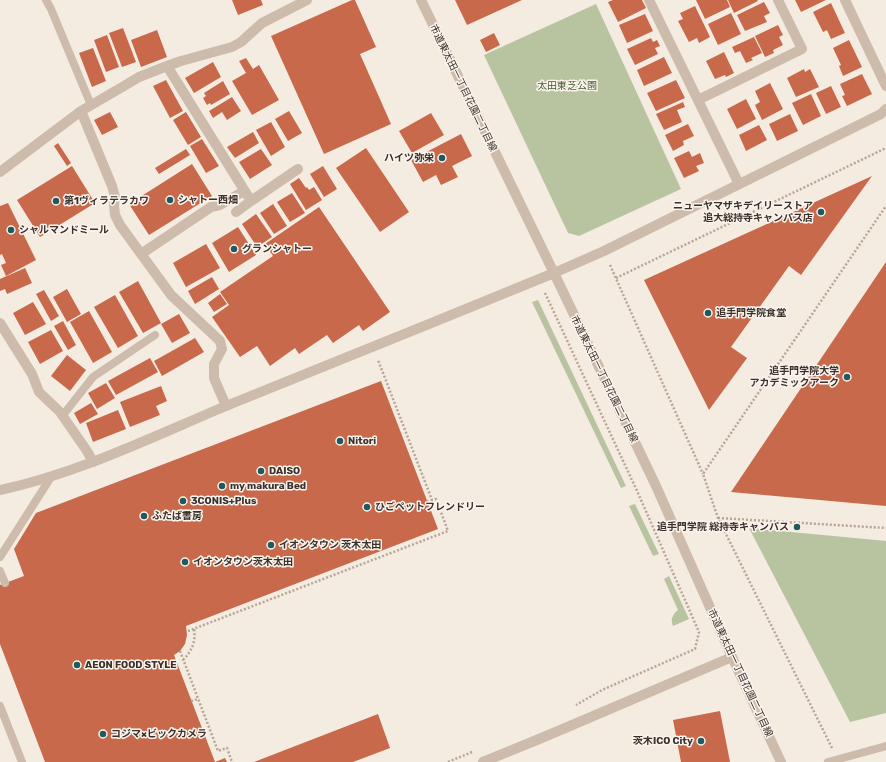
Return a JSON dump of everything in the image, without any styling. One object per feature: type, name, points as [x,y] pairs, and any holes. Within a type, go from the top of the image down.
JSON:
[{"type":"street","points":[[0,172],[81,111],[134,80],[181,61],[241,42],[262,23],[307,0]]},
{"type":"street","name":"市道東太田一丁目花園二丁目線","points":[[421,0],[656,486],[732,657],[781,762]]},
{"type":"street","points":[[649,0],[739,184]]},
{"type":"street","points":[[698,100],[802,49],[778,0]]},
{"type":"street","points":[[845,0],[886,86]]},
{"type":"street","points":[[167,66],[251,201]]},
{"type":"street","points":[[0,490],[51,477],[93,462],[226,406],[554,273],[604,251],[881,114],[886,109]]},
{"type":"street","points":[[81,111],[112,186],[115,197],[115,214],[120,224],[170,295],[220,341],[222,349],[214,364],[214,378],[226,406]]},
{"type":"street","points":[[236,212],[298,169]]},
{"type":"street","points":[[141,254],[211,207],[220,205],[244,192]]},
{"type":"street","points":[[0,323],[32,374],[39,392],[60,412],[93,462]]},
{"type":"street","points":[[483,762],[732,657]]},
{"type":"lane","points":[[46,0],[91,105]]},
{"type":"lane","points":[[63,416],[93,377],[155,335]]},
{"type":"lane","points":[[0,557],[51,477]]},
{"type":"lane","points":[[0,573],[5,583]]},
{"type":"lane","points":[[0,706],[22,762]]},
{"type":"lane","points":[[828,762],[886,746]]},
{"type":"path","points":[[616,278],[886,148]]},
{"type":"path","points":[[703,474],[886,206]]},
{"type":"path","points":[[604,251],[703,474],[718,518],[837,759]]},
{"type":"path","points":[[543,290],[638,493],[699,632],[695,649],[602,690],[575,706]]},
{"type":"path","points":[[378,358],[432,500]]},
{"type":"path","points":[[188,631],[448,531],[436,499],[427,502]]},
{"type":"path","points":[[718,518],[886,528]]},
{"type":"path","points":[[282,589],[284,594]]},
{"type":"path","points":[[183,660],[192,648],[195,638],[194,628]]},
{"type":"path","points":[[180,651],[218,751],[227,748],[232,762]]},
{"type":"path","points":[[191,701],[198,698]]},
{"type":"path","points":[[448,762],[476,750]]},
{"type":"green space","name":"太田東芝公園","points":[[596,4],[681,189],[579,236],[568,233],[484,55]]},
{"type":"green space","points":[[538,300],[626,486],[621,488],[532,302]]},
{"type":"green space","points":[[635,504],[659,554],[653,556],[629,506]]},
{"type":"green space","points":[[749,528],[886,541],[886,713],[850,722]]},
{"type":"green space","points":[[669,576],[689,619],[673,626],[672,617],[678,610],[664,579]]},
{"type":"building","points":[[232,0],[261,0],[263,5],[238,15]]},
{"type":"building","points":[[355,0],[376,47],[360,54],[391,124],[324,154],[271,36]]},
{"type":"building","points":[[455,0],[522,0],[467,25]]},
{"type":"building","points":[[613,0],[642,0],[646,8],[618,22],[608,2]]},
{"type":"building","points":[[696,0],[727,0],[730,7],[705,19]]},
{"type":"building","points":[[728,0],[757,0],[758,1],[734,13]]},
{"type":"building","points":[[795,0],[826,0],[801,12]]},
{"type":"building","points":[[764,2],[770,13],[764,16],[767,22],[745,31],[737,15]]},
{"type":"building","points":[[831,3],[845,33],[831,39],[827,30],[823,32],[813,12]]},
{"type":"building","points":[[695,6],[710,37],[699,43],[697,38],[689,42],[678,21],[683,19],[680,13]]},
{"type":"building","points":[[731,13],[741,34],[718,45],[708,24]]},
{"type":"building","points":[[645,14],[653,31],[627,43],[619,25]]},
{"type":"building","points":[[778,25],[783,35],[779,37],[783,45],[773,50],[774,53],[765,57],[755,36]]},
{"type":"building","points":[[123,28],[136,62],[122,67],[109,33]]},
{"type":"building","points":[[157,30],[167,57],[141,67],[131,40]]},
{"type":"building","points":[[494,33],[500,45],[486,52],[480,40]]},
{"type":"building","points":[[107,35],[119,67],[106,72],[94,40]]},
{"type":"building","points":[[754,37],[762,53],[751,58],[753,60],[746,63],[740,51],[735,53],[732,47]]},
{"type":"building","points":[[651,38],[653,42],[657,40],[660,46],[655,48],[658,54],[635,65],[627,49]]},
{"type":"building","points":[[849,40],[862,67],[843,76],[839,66],[841,65],[833,48]]},
{"type":"building","points":[[93,48],[106,81],[92,87],[79,53]]},
{"type":"building","points":[[724,52],[734,73],[726,77],[725,75],[715,79],[706,61]]},
{"type":"building","points":[[664,57],[672,73],[644,86],[637,70]]},
{"type":"building","points":[[246,58],[253,69],[259,65],[279,100],[252,115],[232,81],[246,73],[239,61]]},
{"type":"building","points":[[213,62],[221,77],[194,93],[185,78]]},
{"type":"building","points":[[804,69],[805,72],[810,69],[819,87],[796,97],[787,78]]},
{"type":"building","points":[[862,74],[872,94],[847,106],[842,96],[845,95],[840,84]]},
{"type":"building","points":[[166,80],[183,111],[170,118],[153,86]]},
{"type":"building","points":[[676,80],[685,98],[656,111],[647,93]]},
{"type":"building","points":[[223,81],[230,94],[211,105],[210,103],[207,105],[203,98],[206,96],[204,93]]},
{"type":"building","points":[[770,83],[783,109],[762,120],[755,105],[760,102],[755,91]]},
{"type":"building","points":[[831,86],[841,107],[826,114],[816,93]]},
{"type":"building","points":[[811,94],[821,116],[803,125],[792,103]]},
{"type":"building","points":[[232,97],[241,111],[227,120],[222,112],[213,118],[209,111]]},
{"type":"building","points":[[746,99],[756,119],[737,129],[727,109]]},
{"type":"building","points":[[683,102],[685,107],[677,110],[682,122],[664,130],[656,114]]},
{"type":"building","points":[[289,111],[302,133],[288,141],[275,119]]},
{"type":"building","points":[[110,112],[118,127],[102,135],[94,120]]},
{"type":"building","points":[[186,112],[201,137],[188,145],[173,120]]},
{"type":"building","points":[[431,113],[444,135],[412,153],[399,131]]},
{"type":"building","points":[[790,114],[798,131],[777,141],[769,124]]},
{"type":"building","points":[[271,122],[285,147],[271,156],[256,130]]},
{"type":"building","points":[[688,124],[694,136],[683,141],[684,145],[673,151],[665,135]]},
{"type":"building","points":[[759,125],[767,140],[746,151],[739,135]]},
{"type":"building","points":[[253,132],[259,143],[235,158],[227,147]]},
{"type":"building","name":"ハイツ弥栄","points":[[461,134],[472,156],[452,166],[458,177],[441,185],[436,175],[423,182],[411,160]]},
{"type":"building","points":[[202,139],[219,166],[206,173],[190,146]]},
{"type":"building","points":[[58,143],[71,163],[67,166],[54,146]]},
{"type":"building","points":[[366,148],[409,212],[380,232],[336,168]]},
{"type":"building","points":[[186,149],[190,155],[159,174],[155,168]]},
{"type":"building","points":[[261,149],[272,165],[250,179],[239,162]]},
{"type":"building","points":[[689,151],[692,157],[700,153],[704,163],[696,166],[699,171],[684,178],[674,158]]},
{"type":"building","name":"シャトー西畑","points":[[192,164],[212,196],[149,235],[129,204]]},
{"type":"building","name":"第1ヴィラテラカワ","points":[[72,166],[95,203],[40,237],[17,200]]},
{"type":"building","points":[[323,166],[337,189],[324,197],[310,174]]},
{"type":"building","name":"追手門学院食堂","points":[[872,176],[801,275],[789,266],[731,347],[747,358],[709,410],[644,280]]},
{"type":"building","points":[[299,178],[309,190],[314,187],[322,200],[306,210],[290,184]]},
{"type":"building","points":[[292,193],[305,213],[290,222],[277,202]]},
{"type":"building","name":"シャルマンドミール","points":[[8,203],[36,260],[6,276],[1,265],[6,263],[2,254],[0,255],[0,206]]},
{"type":"building","points":[[273,204],[287,226],[274,234],[260,213]]},
{"type":"building","points":[[319,207],[390,312],[363,331],[359,325],[333,343],[327,335],[299,354],[295,348],[270,366],[257,346],[240,357],[212,317],[229,305],[220,292],[273,256],[265,244]]},
{"type":"building","points":[[256,214],[272,237],[257,247],[242,224]]},
{"type":"building","name":"グランシャトー","points":[[238,227],[256,255],[229,272],[212,243]]},
{"type":"building","points":[[206,244],[220,268],[186,287],[173,263]]},
{"type":"building","name":"追手門学院大学 アカデミックアーク","points":[[886,262],[886,506],[731,492]]},
{"type":"building","points":[[25,268],[32,283],[7,294],[5,289],[0,291],[0,279]]},
{"type":"building","points":[[212,277],[219,289],[195,304],[188,291]]},
{"type":"building","points":[[138,281],[161,323],[143,333],[119,292]]},
{"type":"building","points":[[67,289],[81,314],[67,322],[53,297]]},
{"type":"building","points":[[44,290],[59,316],[51,321],[36,294]]},
{"type":"building","points":[[220,294],[227,304],[214,312],[208,303]]},
{"type":"building","points":[[115,295],[138,336],[118,348],[94,307]]},
{"type":"building","points":[[33,302],[46,324],[25,335],[13,313]]},
{"type":"building","points":[[89,311],[112,352],[93,363],[70,322]]},
{"type":"building","points":[[179,314],[190,333],[172,343],[161,324]]},
{"type":"building","points":[[63,321],[76,345],[68,350],[54,326]]},
{"type":"building","points":[[51,330],[63,351],[40,364],[28,342]]},
{"type":"building","points":[[195,338],[204,352],[162,376],[154,361]]},
{"type":"building","points":[[67,355],[86,370],[70,391],[51,376]]},
{"type":"building","points":[[150,358],[158,372],[116,395],[108,381]]},
{"type":"building","name":"イオンタウン茨木太田","points":[[381,381],[438,529],[186,626],[187,635],[185,644],[180,651],[174,655],[215,762],[45,762],[0,644],[0,585],[24,576],[14,549],[36,513]]},
{"type":"building","points":[[106,383],[115,398],[97,409],[88,393]]},
{"type":"building","points":[[161,386],[167,401],[156,406],[160,415],[130,427],[120,402]]},
{"type":"building","points":[[91,403],[98,414],[80,424],[74,413]]},
{"type":"building","points":[[118,410],[126,429],[93,442],[86,423]]},
{"type":"building","name":"茨木ICO City","points":[[720,711],[730,762],[681,762],[673,720]]},
{"type":"building","points":[[378,714],[390,748],[353,762],[254,762]]},
{"type":"building","points":[[225,758],[227,762],[215,762]]},
{"type":"place","name":"ハイツ弥栄","points":[[442,158]]},
{"type":"place","name":"シャトー西畑","points":[[170,200]]},
{"type":"place","name":"第1ヴィラテラカワ","points":[[56,201]]},
{"type":"place","name":"ニューヤマザキデイリーストア 追大総持寺キャンパス店","points":[[821,212]]},
{"type":"place","name":"シャルマンドミール","points":[[11,230]]},
{"type":"place","name":"グランシャトー","points":[[234,249]]},
{"type":"place","name":"追手門学院食堂","points":[[708,313]]},
{"type":"place","name":"追手門学院大学 アカデミックアーク","points":[[847,377]]},
{"type":"place","name":"Nitori","points":[[340,441]]},
{"type":"place","name":"DAISO","points":[[261,471]]},
{"type":"place","name":"my makura Bed","points":[[222,486]]},
{"type":"place","name":"3CONIS+Plus","points":[[183,501]]},
{"type":"place","name":"ひごペットフレンドリー","points":[[367,507]]},
{"type":"place","name":"ふたば書房","points":[[144,516]]},
{"type":"place","name":"追手門学院 総持寺キャンパス","points":[[797,527]]},
{"type":"place","name":"イオンタウン 茨木太田","points":[[271,545]]},
{"type":"place","name":"イオンタウン茨木太田","points":[[185,562]]},
{"type":"place","name":"AEON FOOD STYLE","points":[[77,665]]},
{"type":"place","name":"コジマ×ビックカメラ","points":[[103,734]]},
{"type":"place","name":"茨木ICO City","points":[[701,741]]}]
